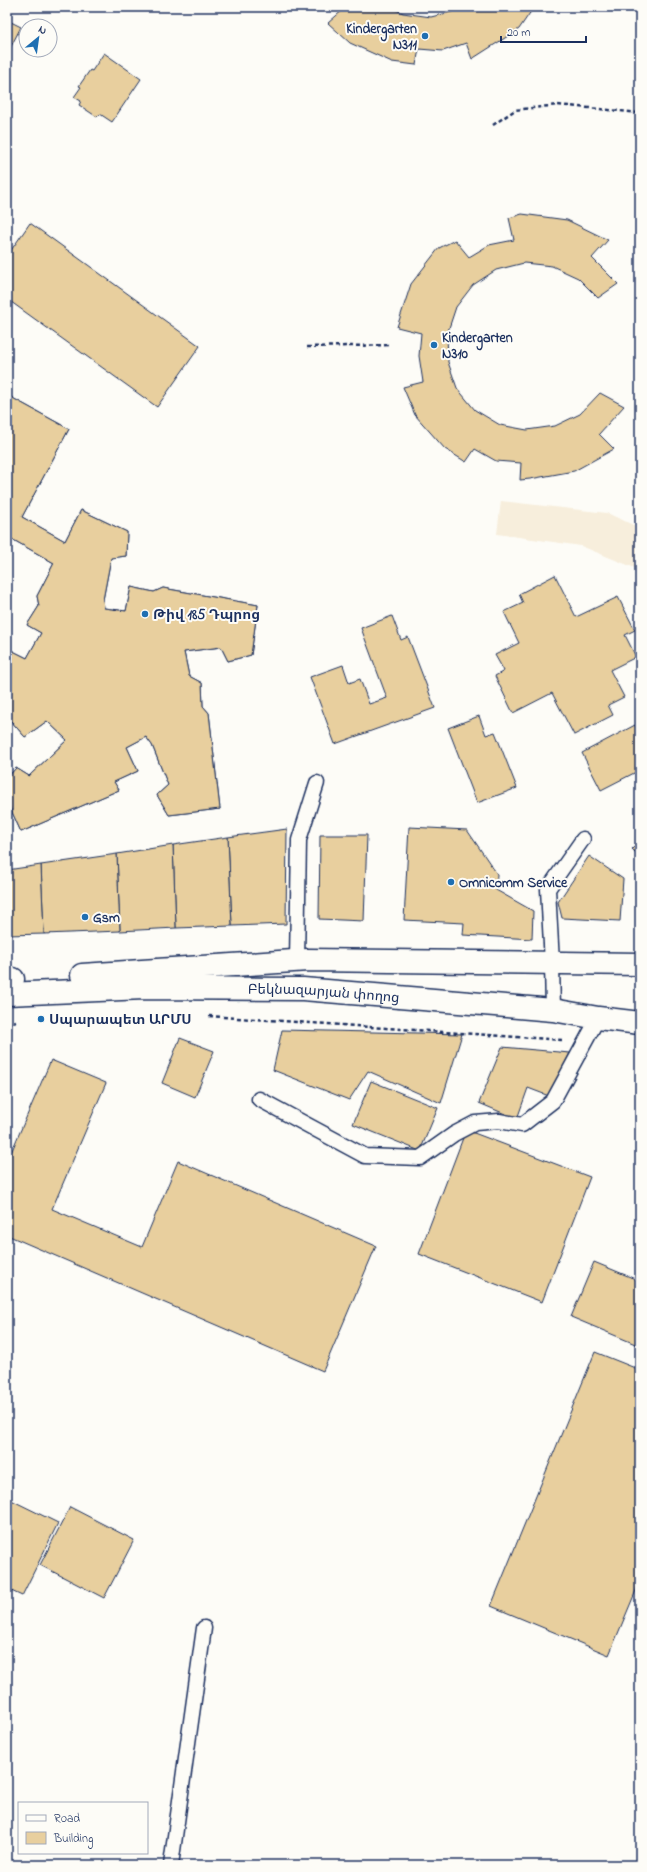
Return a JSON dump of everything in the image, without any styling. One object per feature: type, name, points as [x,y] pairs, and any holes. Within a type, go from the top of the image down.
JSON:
[{"type":"street","name":"Բեկնազարյան փողոց","points":[[8,987],[297,961],[640,964]]},
{"type":"street","name":"Բեկնազարյան փողոց","points":[[8,987],[303,989],[553,1010],[598,1018],[640,1022]]},
{"type":"lane","points":[[297,961],[299,840],[317,783]]},
{"type":"lane","points":[[553,1010],[548,889],[583,839]]},
{"type":"lane","points":[[258,1099],[365,1156],[420,1158],[454,1134],[475,1123],[500,1122],[522,1125],[553,1101],[598,1018]]},
{"type":"lane","points":[[171,1865],[204,1628]]},
{"type":"path","points":[[493,125],[515,110],[558,105],[640,113]]},
{"type":"path","points":[[308,347],[390,345]]},
{"type":"path","points":[[203,1016],[585,1041]]},
{"type":"path","points":[[7,1024],[20,1019]]},
{"type":"shaded area","points":[[501,501],[607,513],[640,528],[640,570],[581,546],[497,534]]},
{"type":"building","name":"Kindergarten N311","points":[[342,7],[390,7],[403,13],[431,17],[459,10],[464,7],[534,7],[519,29],[472,59],[466,43],[443,51],[419,49],[416,65],[392,62],[350,43],[328,23],[344,9]]},
{"type":"building","points":[[7,20],[18,26],[18,33],[7,54]]},
{"type":"building","points":[[104,53],[141,79],[112,122],[100,114],[97,117],[79,105],[81,101],[74,97],[81,87],[79,86],[90,70],[92,71]]},
{"type":"building","name":"Kindergarten N310","points":[[522,214],[567,220],[608,240],[592,258],[618,284],[598,298],[578,278],[552,266],[524,263],[496,270],[473,285],[456,307],[447,334],[448,362],[457,388],[475,410],[500,425],[527,430],[555,426],[580,414],[600,393],[624,406],[599,434],[614,449],[574,471],[520,480],[521,463],[496,461],[475,449],[466,462],[445,449],[415,415],[403,387],[423,382],[419,356],[421,333],[397,327],[411,284],[439,248],[455,240],[469,257],[489,245],[514,240],[509,218]]},
{"type":"building","points":[[30,223],[200,346],[157,407],[7,299],[7,256]]},
{"type":"building","name":"Թիվ 185 Դպրոց","points":[[7,395],[69,429],[22,517],[65,541],[81,510],[127,532],[126,556],[111,558],[103,600],[104,608],[126,611],[131,587],[154,592],[163,588],[258,605],[251,655],[228,661],[221,647],[184,652],[189,676],[202,683],[203,706],[209,713],[220,809],[169,815],[157,795],[168,785],[152,745],[146,737],[127,747],[138,771],[114,782],[119,790],[21,832],[7,801],[7,778],[16,768],[29,776],[67,740],[47,721],[25,737],[10,720],[7,720],[7,648],[27,658],[41,633],[27,625],[39,606],[37,596],[54,563],[10,538],[7,543]],"holes":[[[99,617],[157,628],[166,637],[175,702],[168,712],[109,737],[98,732],[57,686],[57,674],[88,624]]]},
{"type":"building","name":"Թիվ 185 Դպրոց","points":[[7,395],[69,429],[22,517],[65,541],[81,510],[127,532],[126,556],[111,558],[103,600],[104,608],[126,611],[131,587],[154,592],[163,588],[258,605],[251,655],[228,661],[221,647],[184,652],[189,676],[202,683],[203,706],[209,713],[220,809],[169,815],[157,795],[168,785],[152,745],[146,737],[127,747],[138,771],[114,782],[119,790],[21,832],[7,801],[7,778],[16,768],[29,776],[67,740],[47,721],[25,737],[10,720],[7,720],[7,648],[27,658],[41,633],[27,625],[39,606],[37,596],[54,563],[10,538],[7,543]]},
{"type":"building","points":[[555,575],[576,617],[618,597],[635,630],[625,635],[636,657],[610,670],[624,697],[608,705],[613,715],[574,735],[552,693],[513,713],[495,676],[504,671],[495,655],[519,643],[504,612],[523,603],[519,594]]},
{"type":"building","points":[[392,616],[401,640],[408,637],[435,708],[335,744],[310,677],[343,665],[349,683],[360,679],[369,704],[387,698],[361,628]]},
{"type":"building","points":[[479,716],[486,735],[495,732],[517,788],[477,803],[448,728]]},
{"type":"building","points":[[635,725],[640,733],[640,770],[601,790],[582,753]]},
{"type":"building","name":"Omnicomm Service","points":[[409,827],[467,830],[497,874],[496,890],[533,911],[532,939],[463,935],[464,923],[404,920]]},
{"type":"building","points":[[287,829],[286,924],[232,926],[228,837]]},
{"type":"building","points":[[320,835],[367,835],[364,921],[319,919]]},
{"type":"building","points":[[228,837],[232,926],[176,928],[173,845]]},
{"type":"building","points":[[640,841],[640,857],[632,849]]},
{"type":"building","points":[[173,845],[176,928],[120,931],[117,854]]},
{"type":"building","points":[[117,854],[120,931],[44,934],[41,865]]},
{"type":"building","points":[[589,856],[623,879],[620,921],[562,918],[558,902]]},
{"type":"building","points":[[41,865],[44,934],[7,935],[7,870]]},
{"type":"building","points":[[282,1030],[462,1034],[441,1103],[368,1071],[349,1100],[273,1070]]},
{"type":"building","points":[[180,1038],[214,1051],[195,1097],[162,1083]]},
{"type":"building","points":[[502,1047],[570,1053],[549,1096],[528,1088],[517,1119],[479,1103]]},
{"type":"building","points":[[51,1060],[106,1083],[52,1209],[142,1247],[178,1161],[376,1246],[323,1371],[7,1235],[7,1162]]},
{"type":"building","points":[[371,1081],[438,1108],[420,1151],[353,1124]]},
{"type":"building","points":[[466,1130],[590,1177],[542,1302],[419,1254]]},
{"type":"building","points":[[594,1262],[640,1281],[640,1346],[571,1317]]},
{"type":"building","points":[[595,1352],[640,1370],[640,1581],[609,1655],[491,1606]]},
{"type":"building","points":[[7,1498],[58,1523],[22,1596],[7,1589]]},
{"type":"building","points":[[70,1507],[134,1540],[104,1598],[40,1565]]},
{"type":"place","name":"Kindergarten N311","points":[[425,36]]},
{"type":"place","name":"Kindergarten N310","points":[[434,345]]},
{"type":"place","name":"Թիվ 185 Դպրոց","points":[[145,614]]},
{"type":"place","name":"Omnicomm Service","points":[[451,882]]},
{"type":"place","name":"Gsm","points":[[85,917]]},
{"type":"place","name":"Սպարապետ ԱՐՄՍ","points":[[41,1019]]}]
